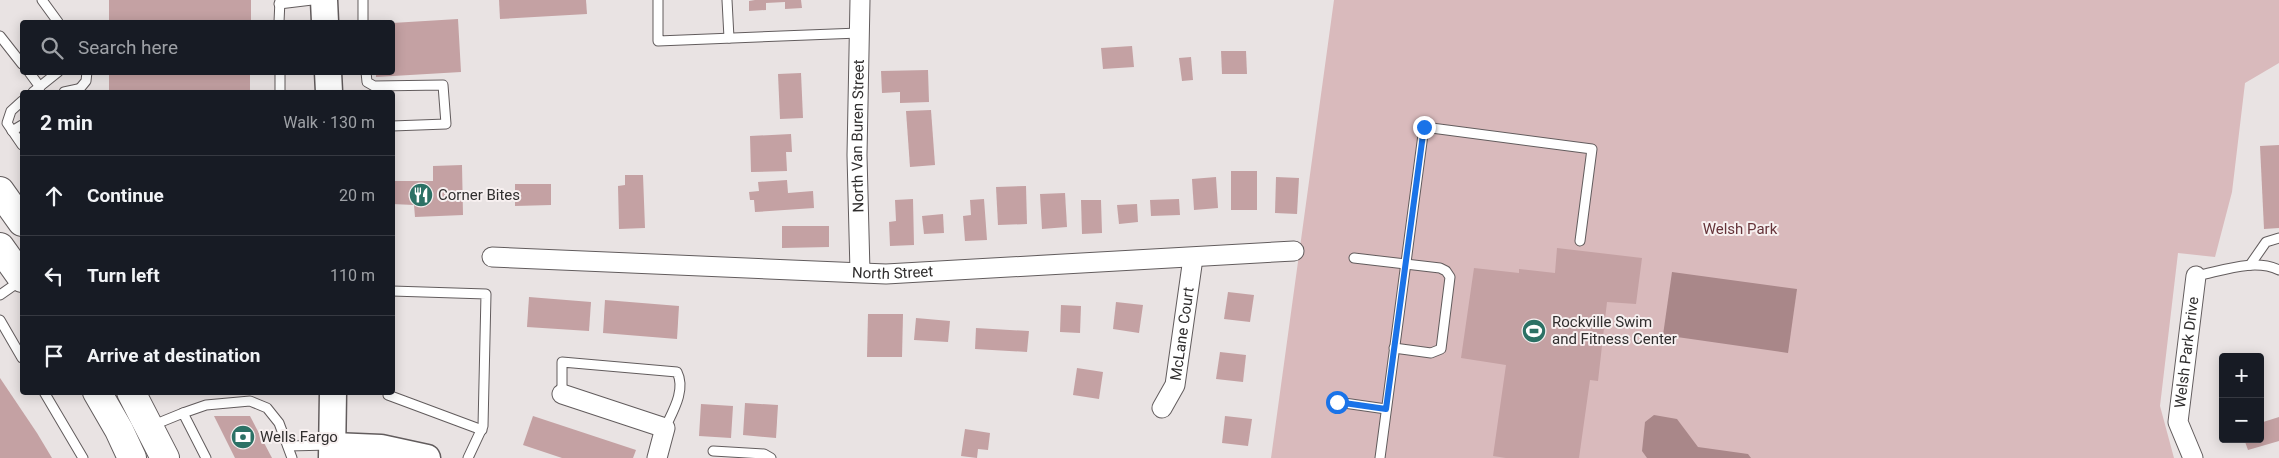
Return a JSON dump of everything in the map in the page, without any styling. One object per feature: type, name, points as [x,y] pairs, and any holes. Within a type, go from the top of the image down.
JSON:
[{"type":"main road","points":[[0,191],[16,223],[10,244],[20,245]]},
{"type":"main road","points":[[0,248],[20,276]]},
{"type":"main road","points":[[99,395],[119,430],[132,458]]},
{"type":"main road","points":[[133,395],[165,458]]},
{"type":"street","points":[[324,0],[325,20]]},
{"type":"street","name":"North Van Buren Street","points":[[860,0],[857,155],[860,272]]},
{"type":"street","points":[[328,75],[329,90]]},
{"type":"street","name":"North Street","points":[[492,257],[886,274],[1294,251]]},
{"type":"street","name":"McLane Court","points":[[1162,408],[1175,385],[1193,258]]},
{"type":"street","name":"Welsh Park Drive","points":[[2193,458],[2178,422],[2196,276]]},
{"type":"street","points":[[562,394],[665,428],[657,458]]},
{"type":"street","points":[[333,395],[333,452],[381,448],[427,458]]},
{"type":"lane","points":[[42,0],[57,20]]},
{"type":"lane","points":[[280,20],[280,2],[312,0]]},
{"type":"lane","points":[[362,0],[363,20]]},
{"type":"lane","points":[[658,0],[658,40],[859,33]]},
{"type":"lane","points":[[728,0],[729,38]]},
{"type":"lane","points":[[0,36],[20,61]]},
{"type":"lane","points":[[30,75],[37,90],[54,75]]},
{"type":"lane","points":[[78,90],[86,81],[87,75]]},
{"type":"lane","points":[[280,75],[280,90]]},
{"type":"lane","points":[[366,75],[367,82],[374,86],[443,84],[446,124],[395,126]]},
{"type":"lane","points":[[20,103],[11,111],[7,123],[20,142]]},
{"type":"lane","points":[[12,131],[20,126]]},
{"type":"lane","points":[[1380,458],[1424,127],[1592,149],[1580,241]]},
{"type":"lane","points":[[2250,265],[2266,242],[2279,238]]},
{"type":"lane","points":[[1354,258],[1440,268],[1446,271],[1450,277],[1441,349],[1431,353],[1394,348]]},
{"type":"lane","points":[[2196,276],[2250,265],[2271,266],[2279,270]]},
{"type":"lane","points":[[0,295],[20,280]]},
{"type":"lane","points":[[395,291],[486,294],[483,426],[468,458]]},
{"type":"lane","points":[[0,320],[20,355]]},
{"type":"lane","points":[[562,394],[562,362],[677,372],[681,380],[676,406],[665,428]]},
{"type":"lane","points":[[46,395],[83,458]]},
{"type":"lane","points":[[388,395],[482,430]]},
{"type":"lane","points":[[149,427],[206,405],[250,401],[266,408],[279,424],[292,458]]},
{"type":"lane","points":[[1337,402],[1386,409]]},
{"type":"lane","points":[[183,413],[206,458]]},
{"type":"lane","points":[[288,446],[333,452]]},
{"type":"lane","points":[[713,451],[764,454],[771,458]]},
{"type":"green space","name":"Welsh Park","points":[[1334,0],[2279,0],[2279,63],[2245,83],[2232,192],[2215,257],[2178,253],[2160,406],[2174,458],[1271,458]]},
{"type":"shaded area","points":[[1672,272],[1797,289],[1788,353],[1663,335]]},
{"type":"shaded area","points":[[1654,415],[1677,419],[1698,447],[1748,454],[1751,458],[1647,458],[1642,451],[1645,422]]},
{"type":"building","points":[[109,0],[251,0],[251,20],[109,20]]},
{"type":"building","points":[[499,0],[586,0],[587,14],[500,19]]},
{"type":"building","points":[[801,0],[802,8],[785,9],[785,2],[766,3],[766,10],[749,11],[749,1]]},
{"type":"building","points":[[458,19],[461,72],[376,77],[376,75],[395,75],[395,23]]},
{"type":"building","points":[[1132,46],[1134,67],[1103,69],[1101,48]]},
{"type":"building","points":[[1221,51],[1246,51],[1247,74],[1222,74]]},
{"type":"building","points":[[1191,57],[1193,80],[1182,81],[1179,58]]},
{"type":"building","points":[[928,70],[929,102],[900,103],[900,92],[882,93],[881,71]]},
{"type":"building","points":[[801,73],[803,118],[780,119],[778,74]]},
{"type":"building","points":[[109,75],[250,75],[250,90],[109,90]]},
{"type":"building","points":[[931,110],[935,165],[910,167],[906,111]]},
{"type":"building","points":[[791,134],[792,152],[786,152],[787,171],[751,172],[750,136]]},
{"type":"building","points":[[2279,145],[2279,228],[2264,229],[2260,146]]},
{"type":"building","points":[[462,165],[463,215],[415,217],[414,205],[395,204],[395,181],[433,181],[433,166]]},
{"type":"building","points":[[1231,171],[1257,171],[1257,210],[1231,210]]},
{"type":"building","points":[[625,175],[643,175],[645,228],[619,229],[618,186],[625,185]]},
{"type":"building","points":[[1216,177],[1218,208],[1194,210],[1192,179]]},
{"type":"building","points":[[1276,177],[1299,178],[1297,214],[1275,213]]},
{"type":"building","points":[[787,180],[788,193],[813,191],[814,208],[755,212],[754,200],[750,200],[749,192],[759,191],[758,182]]},
{"type":"building","points":[[515,184],[551,184],[551,205],[515,206]]},
{"type":"building","points":[[1026,186],[1027,224],[998,225],[996,187]]},
{"type":"building","points":[[1065,193],[1067,227],[1042,229],[1040,194]]},
{"type":"building","points":[[913,199],[914,245],[890,246],[889,222],[896,221],[895,200]]},
{"type":"building","points":[[984,199],[987,240],[965,241],[963,216],[971,215],[970,200]]},
{"type":"building","points":[[1179,199],[1180,215],[1151,216],[1150,200]]},
{"type":"building","points":[[1081,200],[1101,200],[1102,233],[1082,234]]},
{"type":"building","points":[[1137,204],[1138,222],[1119,224],[1117,205]]},
{"type":"building","points":[[943,214],[944,233],[924,234],[922,216]]},
{"type":"building","points":[[782,226],[829,226],[829,247],[782,248]]},
{"type":"building","name":"Rockville Swim and Fitness Center","points":[[1557,248],[1642,258],[1636,304],[1607,302],[1598,381],[1590,380],[1579,458],[1506,458],[1493,456],[1506,365],[1461,358],[1474,268],[1519,273],[1519,269],[1555,273]]},
{"type":"building","points":[[1228,292],[1254,295],[1250,322],[1224,319]]},
{"type":"building","points":[[529,297],[591,302],[589,331],[527,327]]},
{"type":"building","points":[[605,300],[679,306],[677,339],[603,333]]},
{"type":"building","points":[[1116,302],[1143,305],[1139,333],[1113,329]]},
{"type":"building","points":[[1061,305],[1081,306],[1080,333],[1060,332]]},
{"type":"building","points":[[868,314],[903,314],[902,357],[867,357]]},
{"type":"building","points":[[916,318],[950,321],[948,342],[914,340]]},
{"type":"building","points":[[976,328],[1029,331],[1027,352],[975,349]]},
{"type":"building","points":[[1220,352],[1246,355],[1243,382],[1216,379]]},
{"type":"building","points":[[1077,368],[1103,372],[1099,399],[1073,395]]},
{"type":"building","points":[[0,378],[37,433],[52,458],[0,458]]},
{"type":"building","points":[[745,403],[778,405],[776,438],[743,435]]},
{"type":"building","points":[[701,404],[733,406],[731,438],[699,436]]},
{"type":"building","name":"Wells Fargo","points":[[214,416],[250,416],[272,458],[235,458]]},
{"type":"building","points":[[533,416],[636,450],[633,458],[562,458],[523,445]]},
{"type":"building","points":[[1225,416],[1252,419],[1248,446],[1222,443]]},
{"type":"building","points":[[2279,417],[2279,441],[2248,450],[2245,443],[2264,443],[2264,422]]},
{"type":"building","points":[[965,429],[990,433],[988,450],[978,449],[977,458],[961,456]]},
{"type":"place","name":"Corner Bites","points":[[421,195]]},
{"type":"place","name":"Rockville Swim and Fitness Center","points":[[1534,331]]},
{"type":"place","name":"Wells Fargo","points":[[243,437]]},
{"type":"route","points":[[1337,402],[1386,409],[1424,127]]}]
